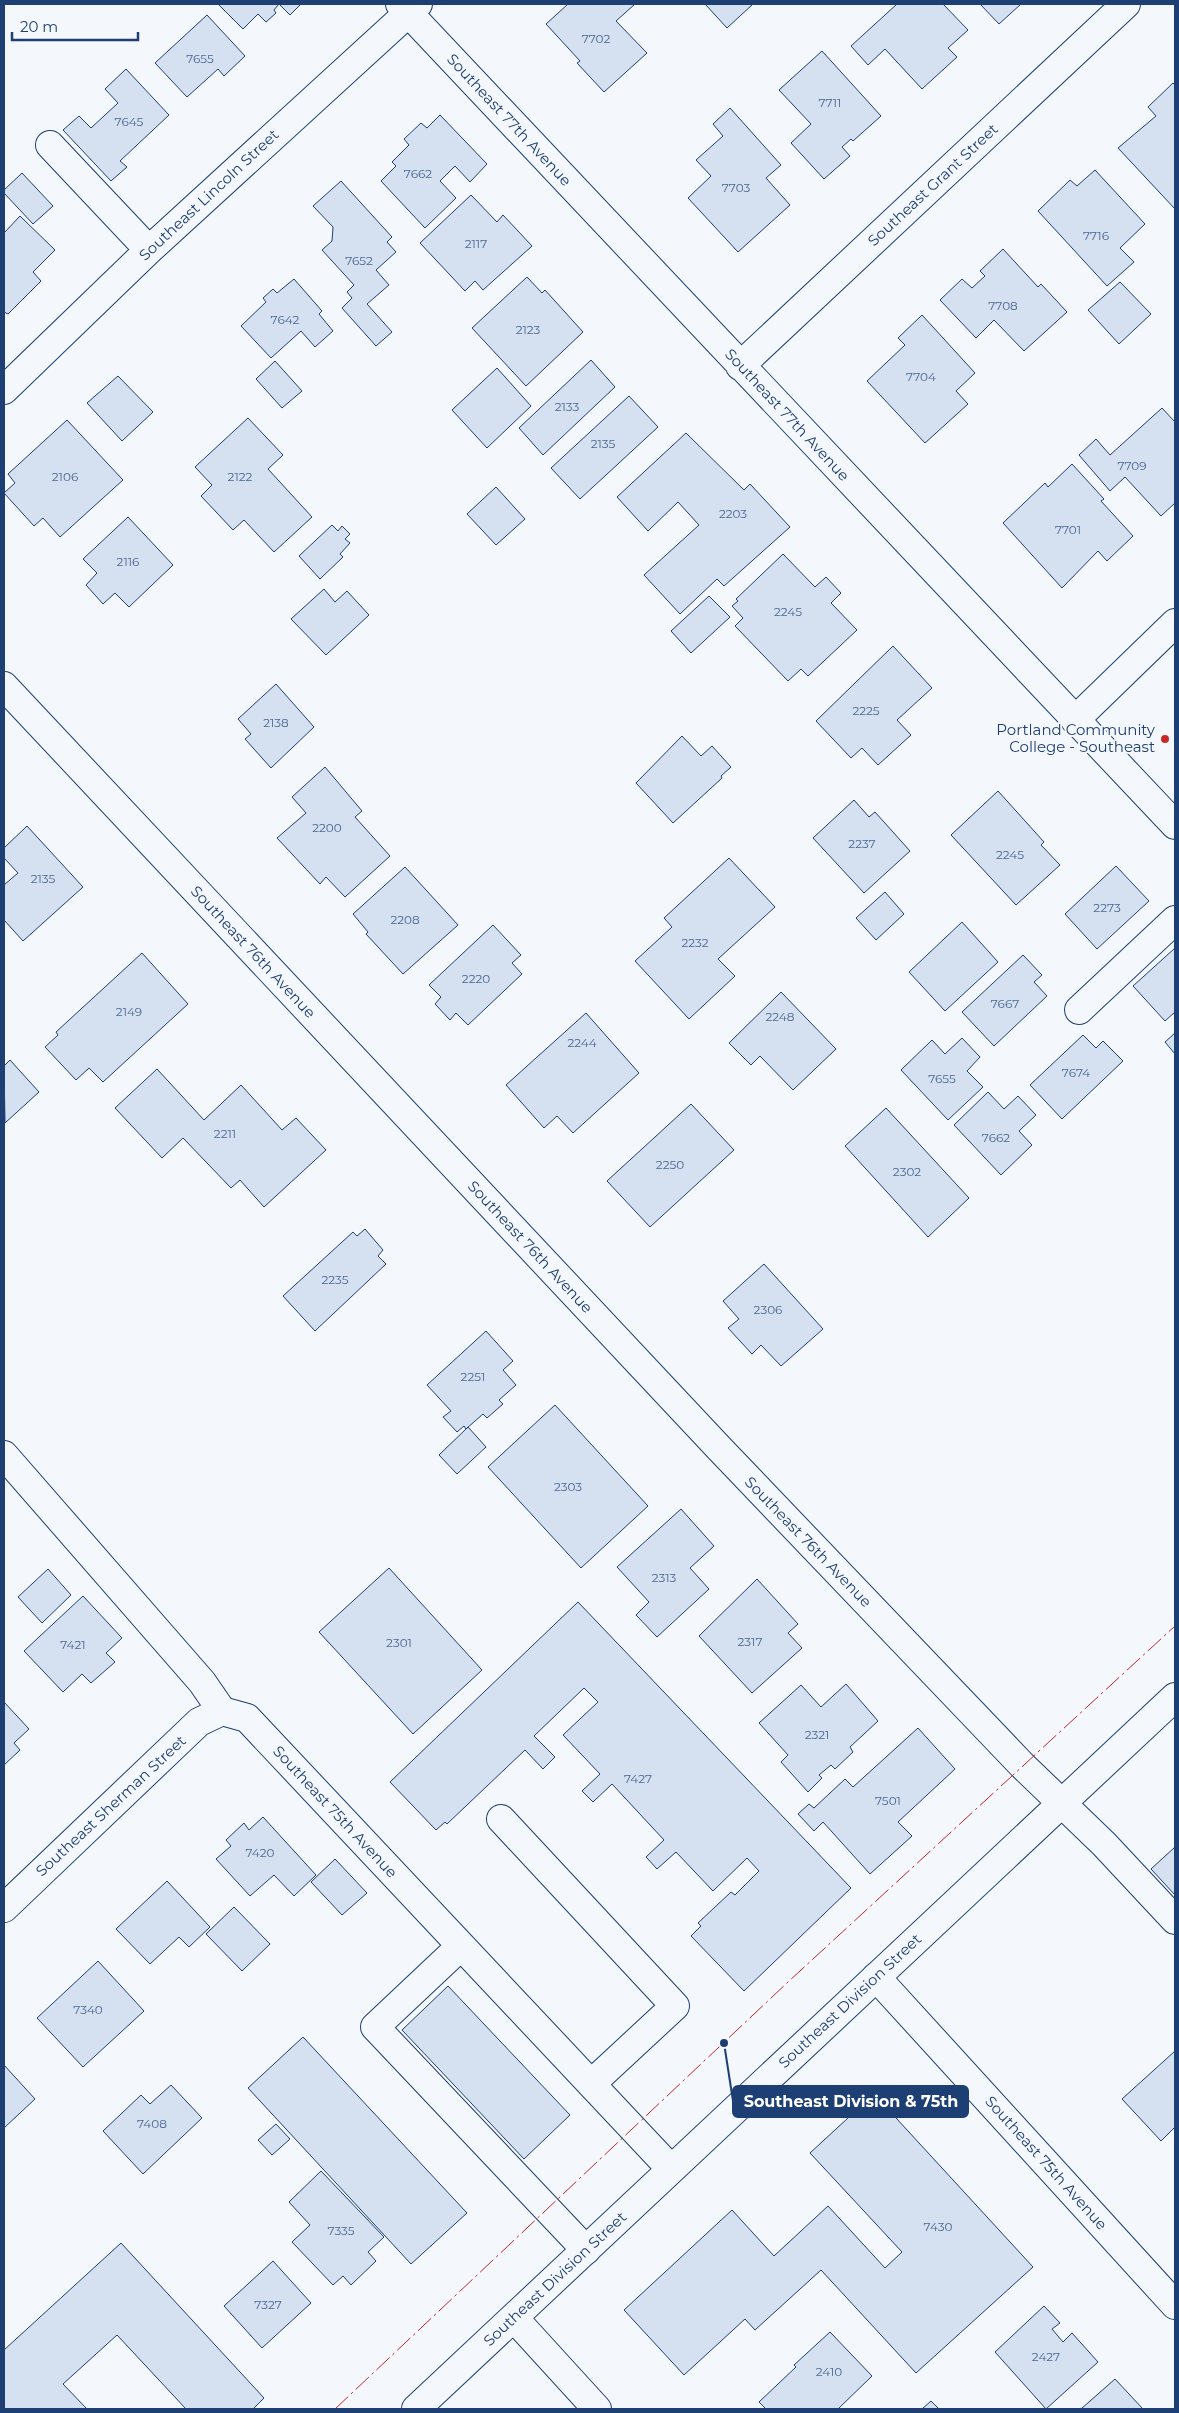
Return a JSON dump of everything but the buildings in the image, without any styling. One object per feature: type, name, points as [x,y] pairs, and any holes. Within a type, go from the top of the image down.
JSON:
[{"type":"street","name":"Southeast Grant Street","points":[[740,366],[1126,4]]},
{"type":"street","name":"Southeast 77th Avenue","points":[[409,7],[740,366],[1175,825]]},
{"type":"street","name":"Southeast Lincoln Street","points":[[4,390],[149,250],[409,7]]},
{"type":"street","points":[[50,146],[149,250]]},
{"type":"street","points":[[1074,720],[1175,623]]},
{"type":"street","name":"Southeast 76th Avenue","points":[[4,686],[719,1448],[1022,1765],[1062,1803],[1175,1920]]},
{"type":"street","points":[[1079,1010],[1175,920]]},
{"type":"street","points":[[4,1456],[202,1682],[222,1711]]},
{"type":"street","name":"Southeast Division Street","points":[[416,2409],[1175,1697]]},
{"type":"street","name":"Southeast Sherman Street","points":[[4,1908],[199,1722],[222,1711]]},
{"type":"street","name":"Southeast 75th Avenue","points":[[222,1711],[247,1718],[671,2169]]},
{"type":"street","points":[[502,1819],[675,2006],[591,2084]]},
{"type":"street","points":[[462,1946],[375,2027],[586,2250]]},
{"type":"street","name":"Southeast 75th Avenue","points":[[876,1978],[1175,2305]]},
{"type":"street","points":[[514,2318],[597,2409]]},
{"type":"power","points":[[335,2409],[788,1982],[1175,1626]]},
{"type":"place","name":"Portland Community College - Southeast","points":[[1165,739]]},
{"type":"place","name":"Southeast Division & 75th","points":[[724,2043]]}]
